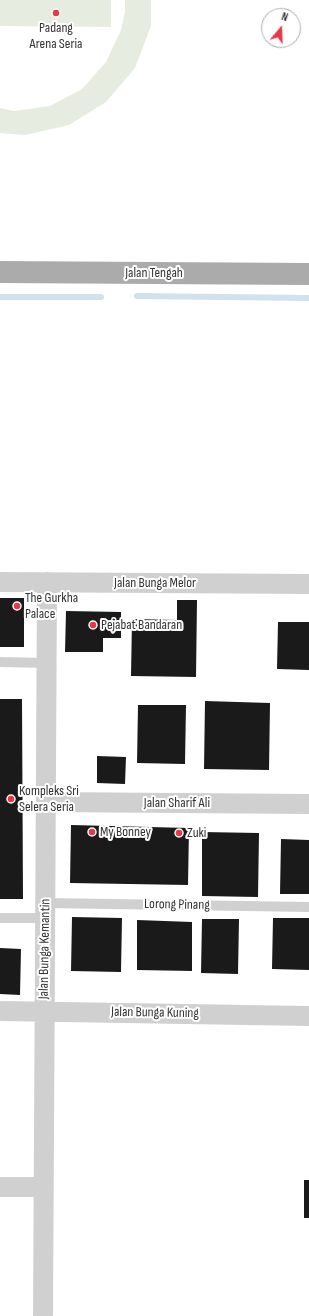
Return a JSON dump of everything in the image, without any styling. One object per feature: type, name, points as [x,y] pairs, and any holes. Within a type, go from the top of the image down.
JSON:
[{"type":"main road","name":"Jalan Tengah","points":[[0,272],[309,274]]},
{"type":"street","name":"Jalan Bunga Melor","points":[[0,582],[309,584]]},
{"type":"street","name":"Jalan Bunga Kemantin","points":[[43,1316],[47,582]]},
{"type":"street","name":"Jalan Sharif Ali","points":[[46,802],[309,804]]},
{"type":"street","name":"Jalan Bunga Kuning","points":[[0,1011],[309,1016]]},
{"type":"street","points":[[0,1187],[44,1187]]},
{"type":"lane","points":[[0,662],[47,662]]},
{"type":"lane","name":"Lorong Pinang","points":[[0,918],[45,910],[309,907]]},
{"type":"shaded area","name":"Padang Arena Seria","points":[[0,0],[111,0],[111,27],[0,26]]},
{"type":"shaded area","points":[[125,0],[151,0],[151,26],[135,68],[106,102],[69,125],[25,135],[0,133],[0,108],[14,111],[50,106],[82,89],[106,62],[121,30],[125,12]]},
{"type":"building","points":[[0,598],[24,598],[24,647],[0,647]]},
{"type":"building","points":[[177,600],[197,600],[196,677],[131,676],[132,619],[177,620]]},
{"type":"building","name":"Pejabat Bandaran","points":[[66,611],[121,612],[121,638],[103,638],[103,652],[65,652]]},
{"type":"building","points":[[278,622],[309,622],[309,670],[277,669]]},
{"type":"building","name":"Kompleks Sri Selera Seria","points":[[0,699],[22,699],[23,899],[0,899]]},
{"type":"building","points":[[205,701],[270,703],[269,770],[204,769]]},
{"type":"building","points":[[138,705],[186,705],[185,764],[137,763]]},
{"type":"building","points":[[97,756],[126,757],[125,784],[97,783]]},
{"type":"building","points":[[71,825],[189,828],[188,885],[70,883]]},
{"type":"building","points":[[202,832],[259,833],[258,897],[202,896]]},
{"type":"building","points":[[281,839],[309,840],[309,894],[280,894]]},
{"type":"building","points":[[72,917],[122,918],[121,972],[71,971]]},
{"type":"building","points":[[273,918],[309,918],[309,970],[272,969]]},
{"type":"building","points":[[202,919],[239,919],[238,974],[201,973]]},
{"type":"building","points":[[137,920],[192,922],[192,971],[137,970]]},
{"type":"building","points":[[0,948],[21,949],[20,995],[0,994]]},
{"type":"building","points":[[304,1180],[309,1180],[309,1218],[304,1218]]},
{"type":"waterway","points":[[137,296],[309,298]]},
{"type":"waterway","points":[[0,297],[101,297]]},
{"type":"place","name":"Padang Arena Seria","points":[[56,13]]},
{"type":"place","name":"The Gurkha Palace","points":[[17,606]]},
{"type":"place","name":"Pejabat Bandaran","points":[[93,625]]},
{"type":"place","name":"Kompleks Sri Selera Seria","points":[[11,799]]},
{"type":"place","name":"My Bonney","points":[[92,832]]},
{"type":"place","name":"Zuki","points":[[179,833]]}]
